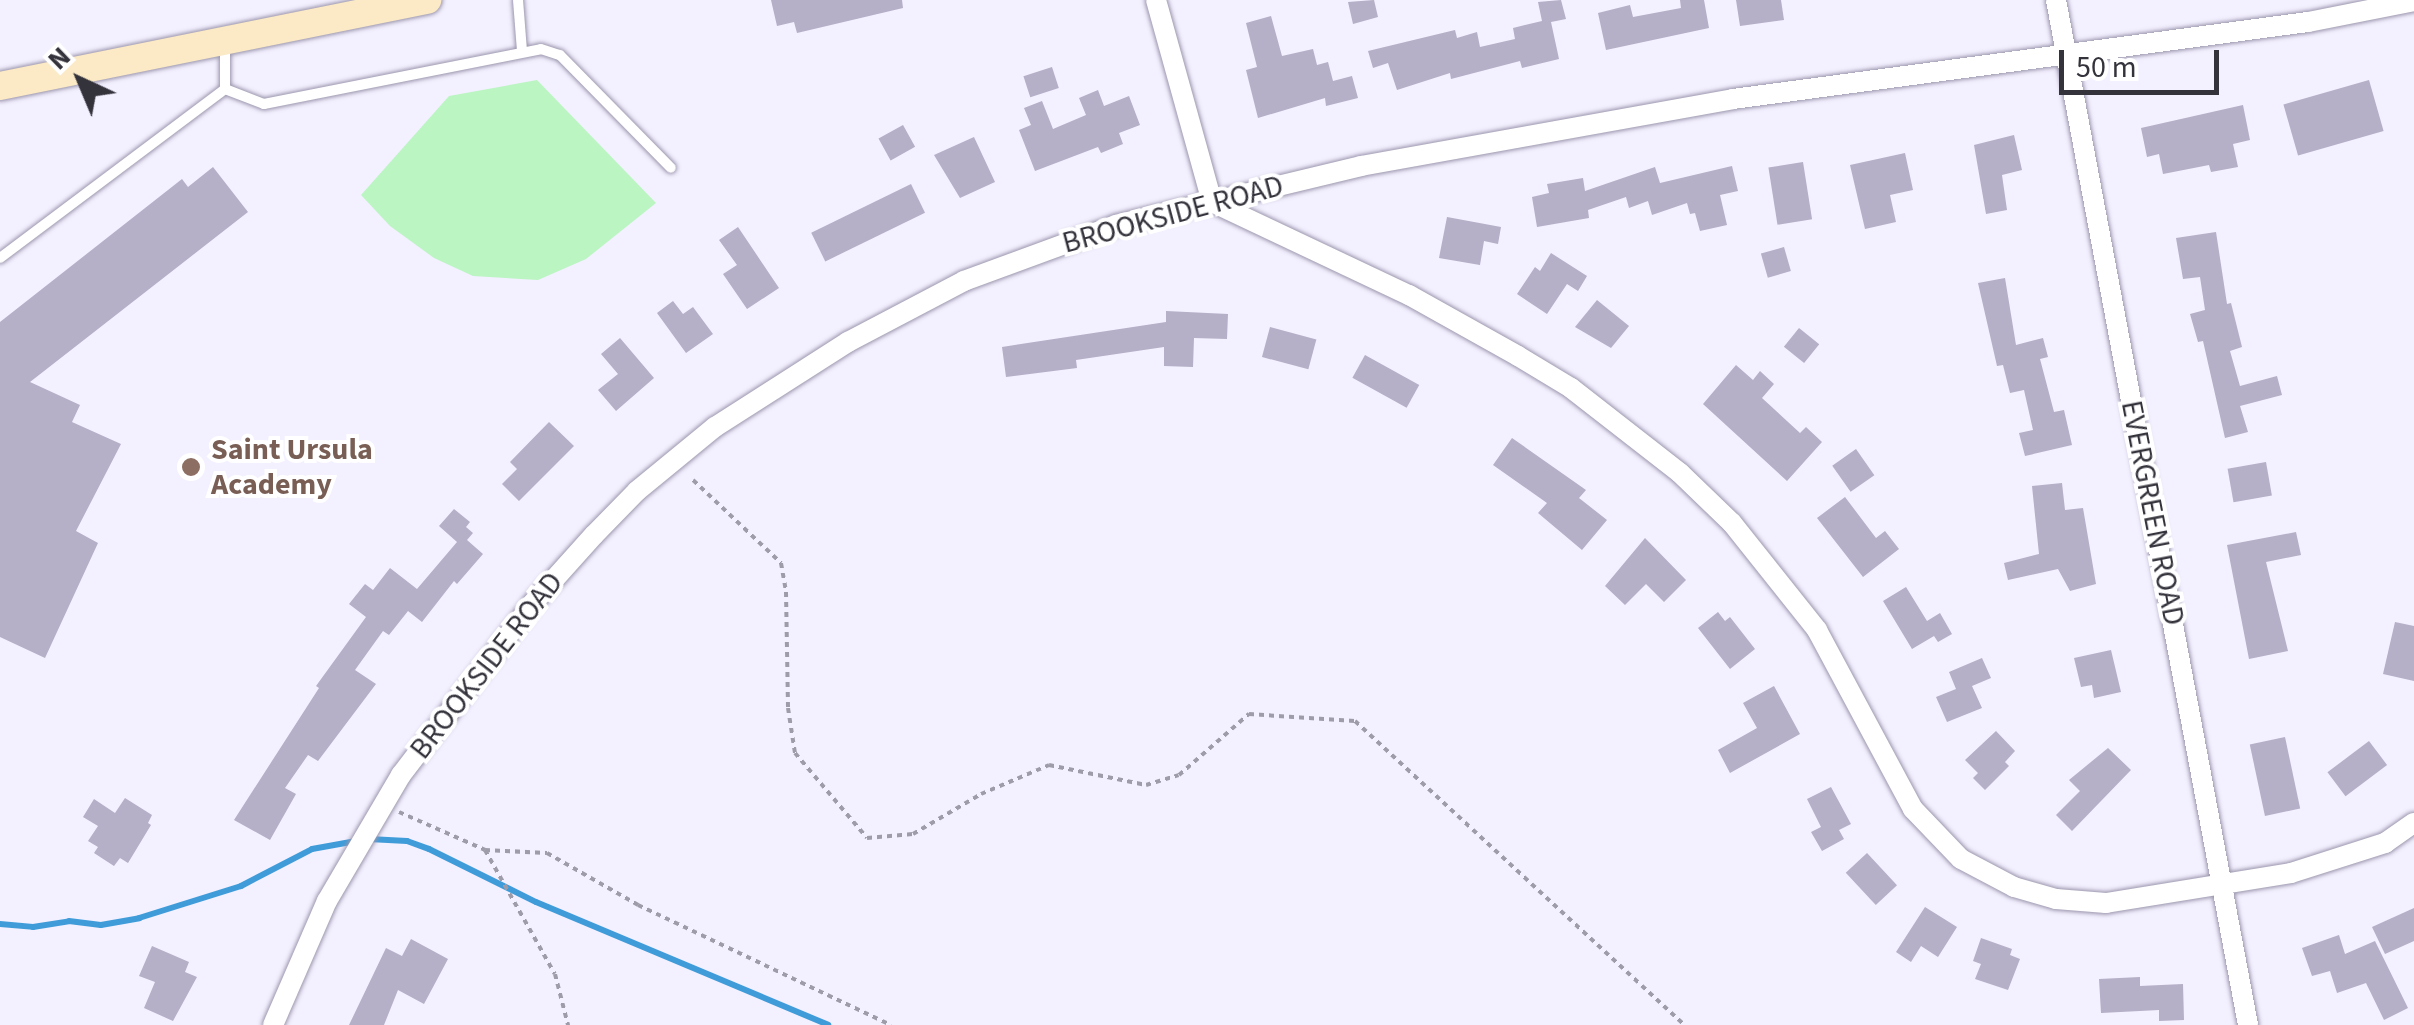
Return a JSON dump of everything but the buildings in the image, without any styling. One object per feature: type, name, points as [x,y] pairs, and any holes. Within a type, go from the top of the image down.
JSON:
[{"type":"street","points":[[0,86],[427,0]]},
{"type":"street","points":[[1156,0],[1212,202],[1409,295],[1518,356],[1570,388],[1680,473],[1742,535],[1817,630],[1913,809],[1961,859],[2014,887],[2056,899],[2106,903],[2310,867],[2385,842],[2414,822]]},
{"type":"street","name":"EVERGREEN ROAD","points":[[2056,0],[2248,1025]]},
{"type":"street","name":"BROOKSIDE ROAD","points":[[273,1025],[327,901],[383,805],[532,604],[637,491],[715,427],[848,342],[964,281],[1116,225],[1361,166],[1733,99],[2308,22],[2414,1]]},
{"type":"lane","points":[[518,0],[522,50]]},
{"type":"lane","points":[[225,40],[225,88]]},
{"type":"lane","points":[[225,88],[264,104],[541,49],[560,56],[671,168]]},
{"type":"lane","points":[[0,258],[225,88]]},
{"type":"path","points":[[694,480],[781,563],[786,592],[788,708],[795,753],[867,838],[913,834],[981,794],[1050,765],[1146,786],[1179,775],[1249,714],[1355,721],[1685,1025]]},
{"type":"path","points":[[383,805],[485,850],[547,853],[638,906],[891,1025]]},
{"type":"path","points":[[485,850],[555,974],[568,1025]]},
{"type":"green space","points":[[537,80],[656,203],[586,259],[538,280],[473,276],[434,258],[390,226],[361,195],[449,96]]},
{"type":"waterway","points":[[369,839],[407,841],[429,849],[536,902],[828,1025]]},
{"type":"waterway","points":[[0,924],[33,927],[69,921],[101,925],[139,918],[241,886],[312,849],[356,841]]},
{"type":"place","name":"Saint Ursula Academy","points":[[191,467]]}]
